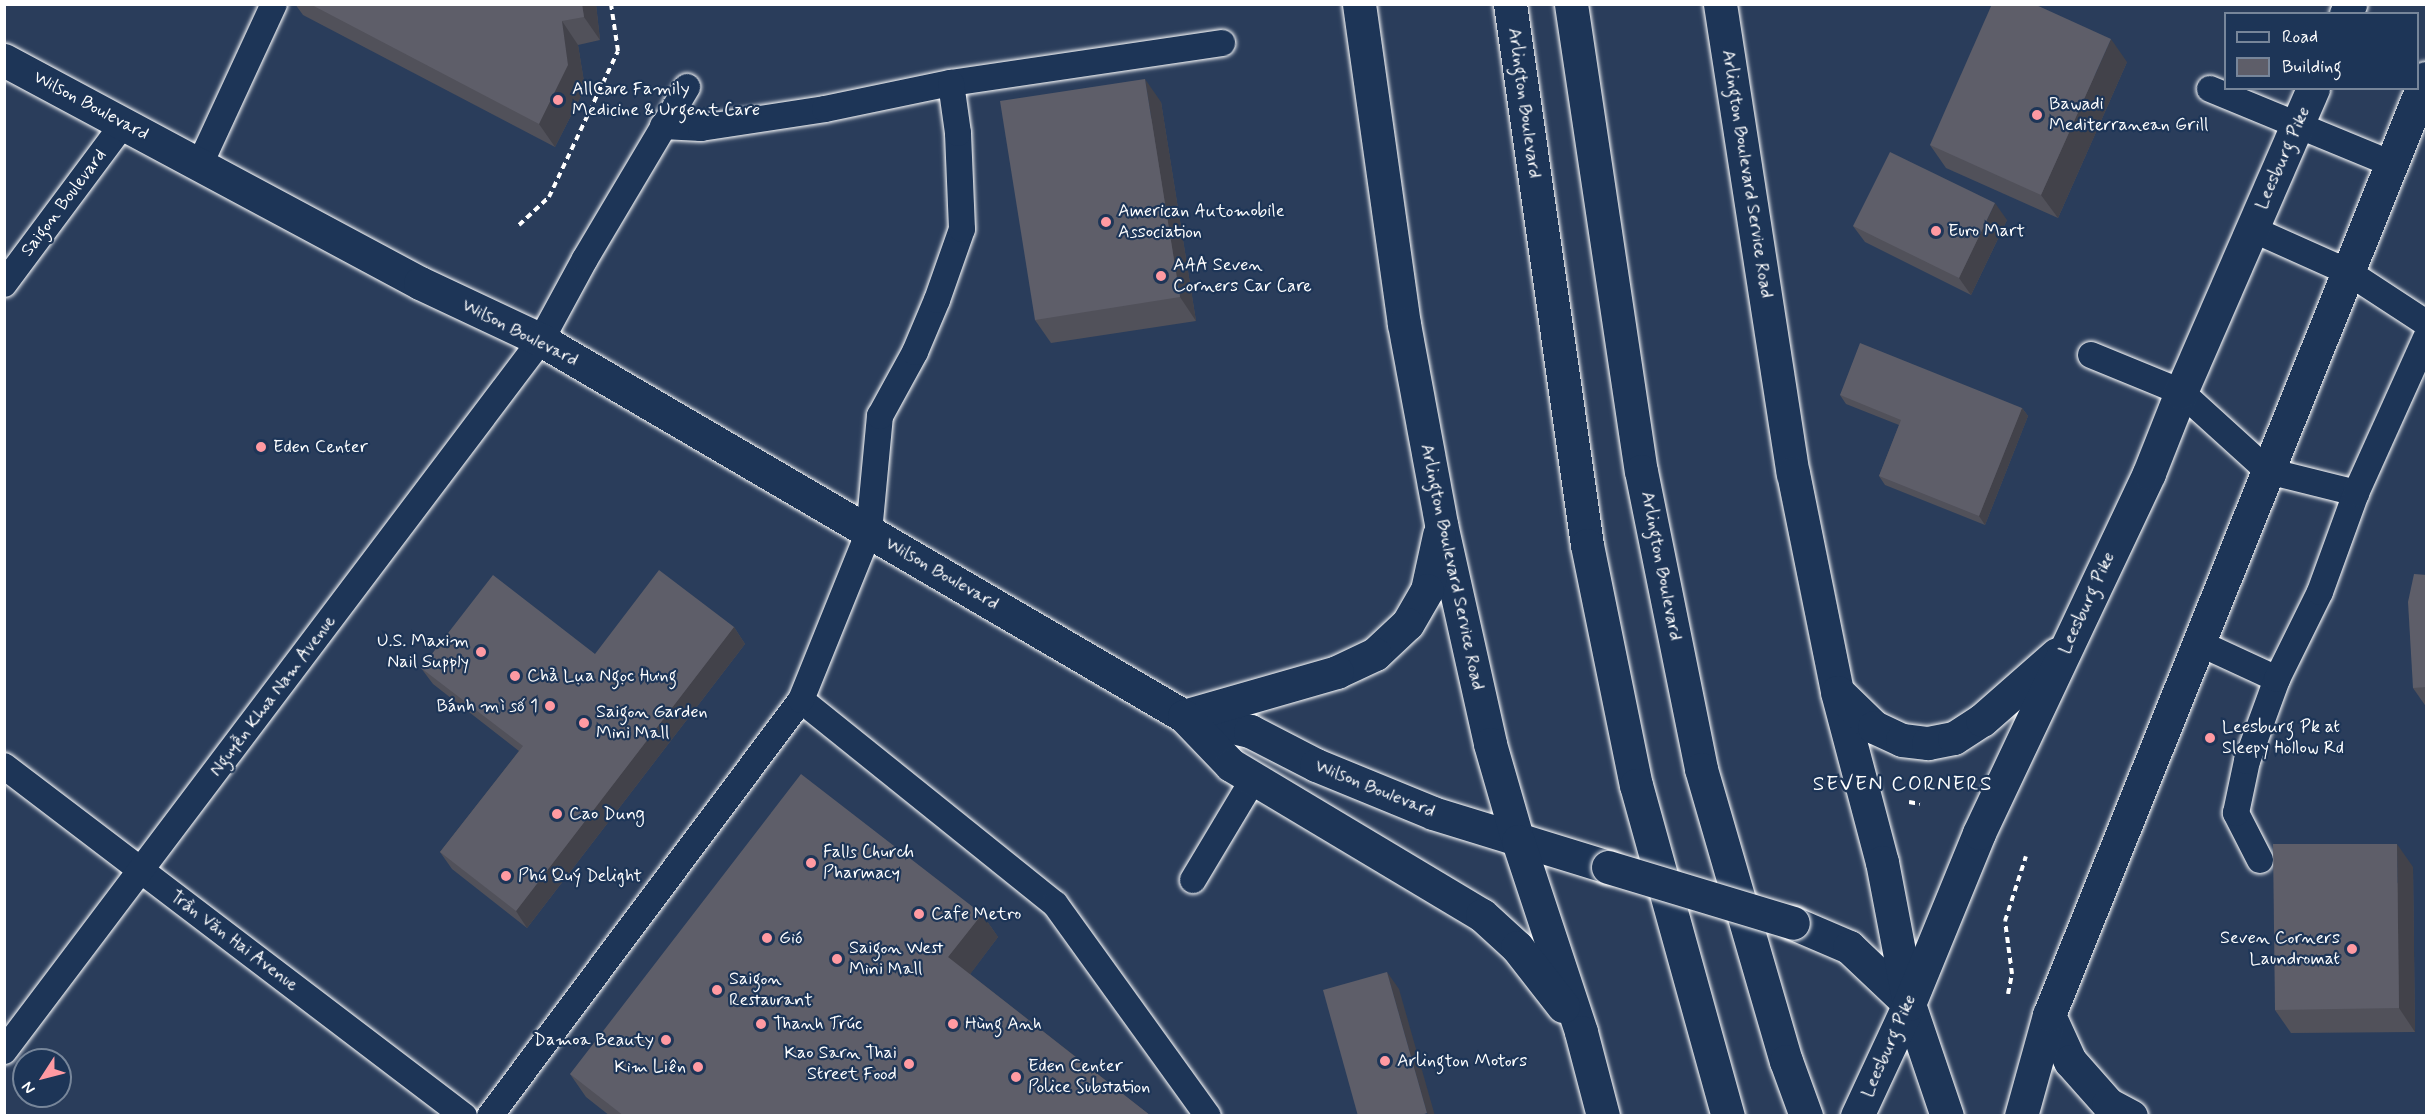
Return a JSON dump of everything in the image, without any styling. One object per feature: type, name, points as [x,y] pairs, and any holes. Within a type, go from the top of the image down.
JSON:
[{"type":"main road","name":"Arlington Boulevard Service Road","points":[[1359,4],[1404,324],[1441,524],[1490,744],[1518,841],[1581,1032],[1604,1116]]},
{"type":"main road","name":"Arlington Boulevard","points":[[1510,4],[1587,545],[1636,784],[1728,1116]]},
{"type":"main road","name":"Arlington Boulevard","points":[[1571,4],[1641,471],[1701,769],[1786,1061],[1806,1116]]},
{"type":"main road","name":"Arlington Boulevard Service Road","points":[[1720,4],[1793,473],[1837,692],[1882,862],[1909,1004],[1947,1116]]},
{"type":"main road","name":"Wilson Boulevard","points":[[4,60],[420,283],[541,340],[1184,716],[1250,731],[1316,765],[1433,813],[1518,841],[1793,923],[1849,947],[1909,1004]]},
{"type":"main road","points":[[2021,1116],[2049,1015],[2427,78]]},
{"type":"main road","name":"Leesburg Pike","points":[[1857,1116],[1909,1004],[1979,832],[2149,472],[2181,392],[2312,90]]},
{"type":"main road","points":[[1441,524],[1427,590],[1407,624],[1375,654],[1337,672],[1184,716],[1231,765],[1482,915],[1517,947],[1544,978],[1581,1032]]},
{"type":"main road","points":[[1837,692],[1874,727],[1902,740],[1928,743],[1954,738],[1982,720],[2067,645]]},
{"type":"main road","points":[[2049,1015],[2070,1061],[2108,1104],[2130,1116]]},
{"type":"lane","points":[[201,164],[274,4]]},
{"type":"lane","points":[[663,126],[712,126],[825,109],[951,83],[1222,43]]},
{"type":"lane","points":[[490,1116],[801,700],[869,532],[879,416],[915,352],[937,300],[962,229],[958,133],[951,83]]},
{"type":"lane","name":"Nguyễn Khoa Nam Avenue","points":[[4,1051],[541,340],[585,259],[687,87]]},
{"type":"lane","points":[[2210,90],[2392,164]]},
{"type":"lane","name":"Saigon Boulevard","points":[[4,284],[124,123]]},
{"type":"lane","points":[[2252,229],[2348,272],[2427,323]]},
{"type":"lane","points":[[2260,860],[2236,813],[2247,761],[2277,679],[2320,592],[2356,492],[2427,338]]},
{"type":"lane","points":[[2091,355],[2181,392],[2268,471],[2356,492]]},
{"type":"lane","points":[[2199,643],[2277,679]]},
{"type":"lane","points":[[801,700],[1055,904],[1208,1116]]},
{"type":"lane","name":"Trần Văn Hai Avenue","points":[[4,766],[464,1116]]},
{"type":"lane","points":[[1193,880],[1254,778]]},
{"type":"path","points":[[519,225],[549,197],[618,51],[611,4]]},
{"type":"path","points":[[2008,994],[2012,974],[2005,921],[2026,856]]},
{"type":"building","points":[[310,4],[582,4],[584,17],[562,21],[568,65],[539,124]]},
{"type":"building","name":"Bawadi Mediterranean Grill","points":[[1992,4],[2034,4],[2111,39],[2041,195],[1930,145]]},
{"type":"building","name":"American Automobile Association","points":[[1145,79],[1180,297],[1035,320],[1000,101]]},
{"type":"building","name":"Euro Mart","points":[[1890,152],[1995,203],[1959,278],[1853,226]]},
{"type":"building","points":[[1860,343],[2022,408],[1979,516],[1879,476],[1901,420],[1840,395]]},
{"type":"building","name":"Saigon Garden Mini Mall","points":[[659,570],[734,627],[516,911],[440,852],[523,746],[421,668],[493,575],[595,654]]},
{"type":"building","points":[[2414,574],[2427,575],[2427,687],[2413,688],[2408,602]]},
{"type":"building","name":"Saigon West Mini Mall","points":[[801,774],[982,914],[948,957],[1151,1116],[624,1116],[570,1074]]},
{"type":"building","name":"Seven Corners Laundromat","points":[[2273,844],[2397,844],[2399,1008],[2275,1010]]},
{"type":"building","name":"Arlington Motors","points":[[1387,972],[1427,1113],[1419,1116],[1358,1116],[1323,990]]},
{"type":"place","name":"AllCare Family Medicine & Urgent Care","points":[[558,100]]},
{"type":"place","name":"Bawadi Mediterranean Grill","points":[[2037,115]]},
{"type":"place","name":"American Automobile Association","points":[[1106,222]]},
{"type":"place","name":"Euro Mart","points":[[1936,231]]},
{"type":"place","name":"AAA Seven Corners Car Care","points":[[1161,276]]},
{"type":"place","name":"Eden Center","points":[[261,447]]},
{"type":"place","name":"U.S. Maxim Nail Supply","points":[[481,652]]},
{"type":"place","name":"Chả Lụa Ngọc Hưng","points":[[515,676]]},
{"type":"place","name":"Bánh mì số 1","points":[[550,706]]},
{"type":"place","name":"Saigon Garden Mini Mall","points":[[584,723]]},
{"type":"place","name":"Leesburg Pk at Sleepy Hollow Rd","points":[[2210,738]]},
{"type":"place","name":"Cao Dung","points":[[557,814]]},
{"type":"place","name":"Falls Church Pharmacy","points":[[811,863]]},
{"type":"place","name":"Phú Quý Delight","points":[[506,876]]},
{"type":"place","name":"Cafe Metro","points":[[919,914]]},
{"type":"place","name":"Gió","points":[[767,938]]},
{"type":"place","name":"Seven Corners Laundromat","points":[[2352,949]]},
{"type":"place","name":"Saigon West Mini Mall","points":[[837,959]]},
{"type":"place","name":"Saigon Restaurant","points":[[717,990]]},
{"type":"place","name":"Thanh Trúc","points":[[761,1024]]},
{"type":"place","name":"Hùng Anh","points":[[953,1024]]},
{"type":"place","name":"Damoa Beauty","points":[[666,1040]]},
{"type":"place","name":"Arlington Motors","points":[[1385,1061]]},
{"type":"place","name":"Kao Sarn Thai Street Food","points":[[909,1064]]},
{"type":"place","name":"Kim Liên","points":[[698,1067]]},
{"type":"place","name":"Eden Center Police Substation","points":[[1016,1077]]},
{"type":"district","name":"SEVEN CORNERS","points":[[1903,784]]}]
